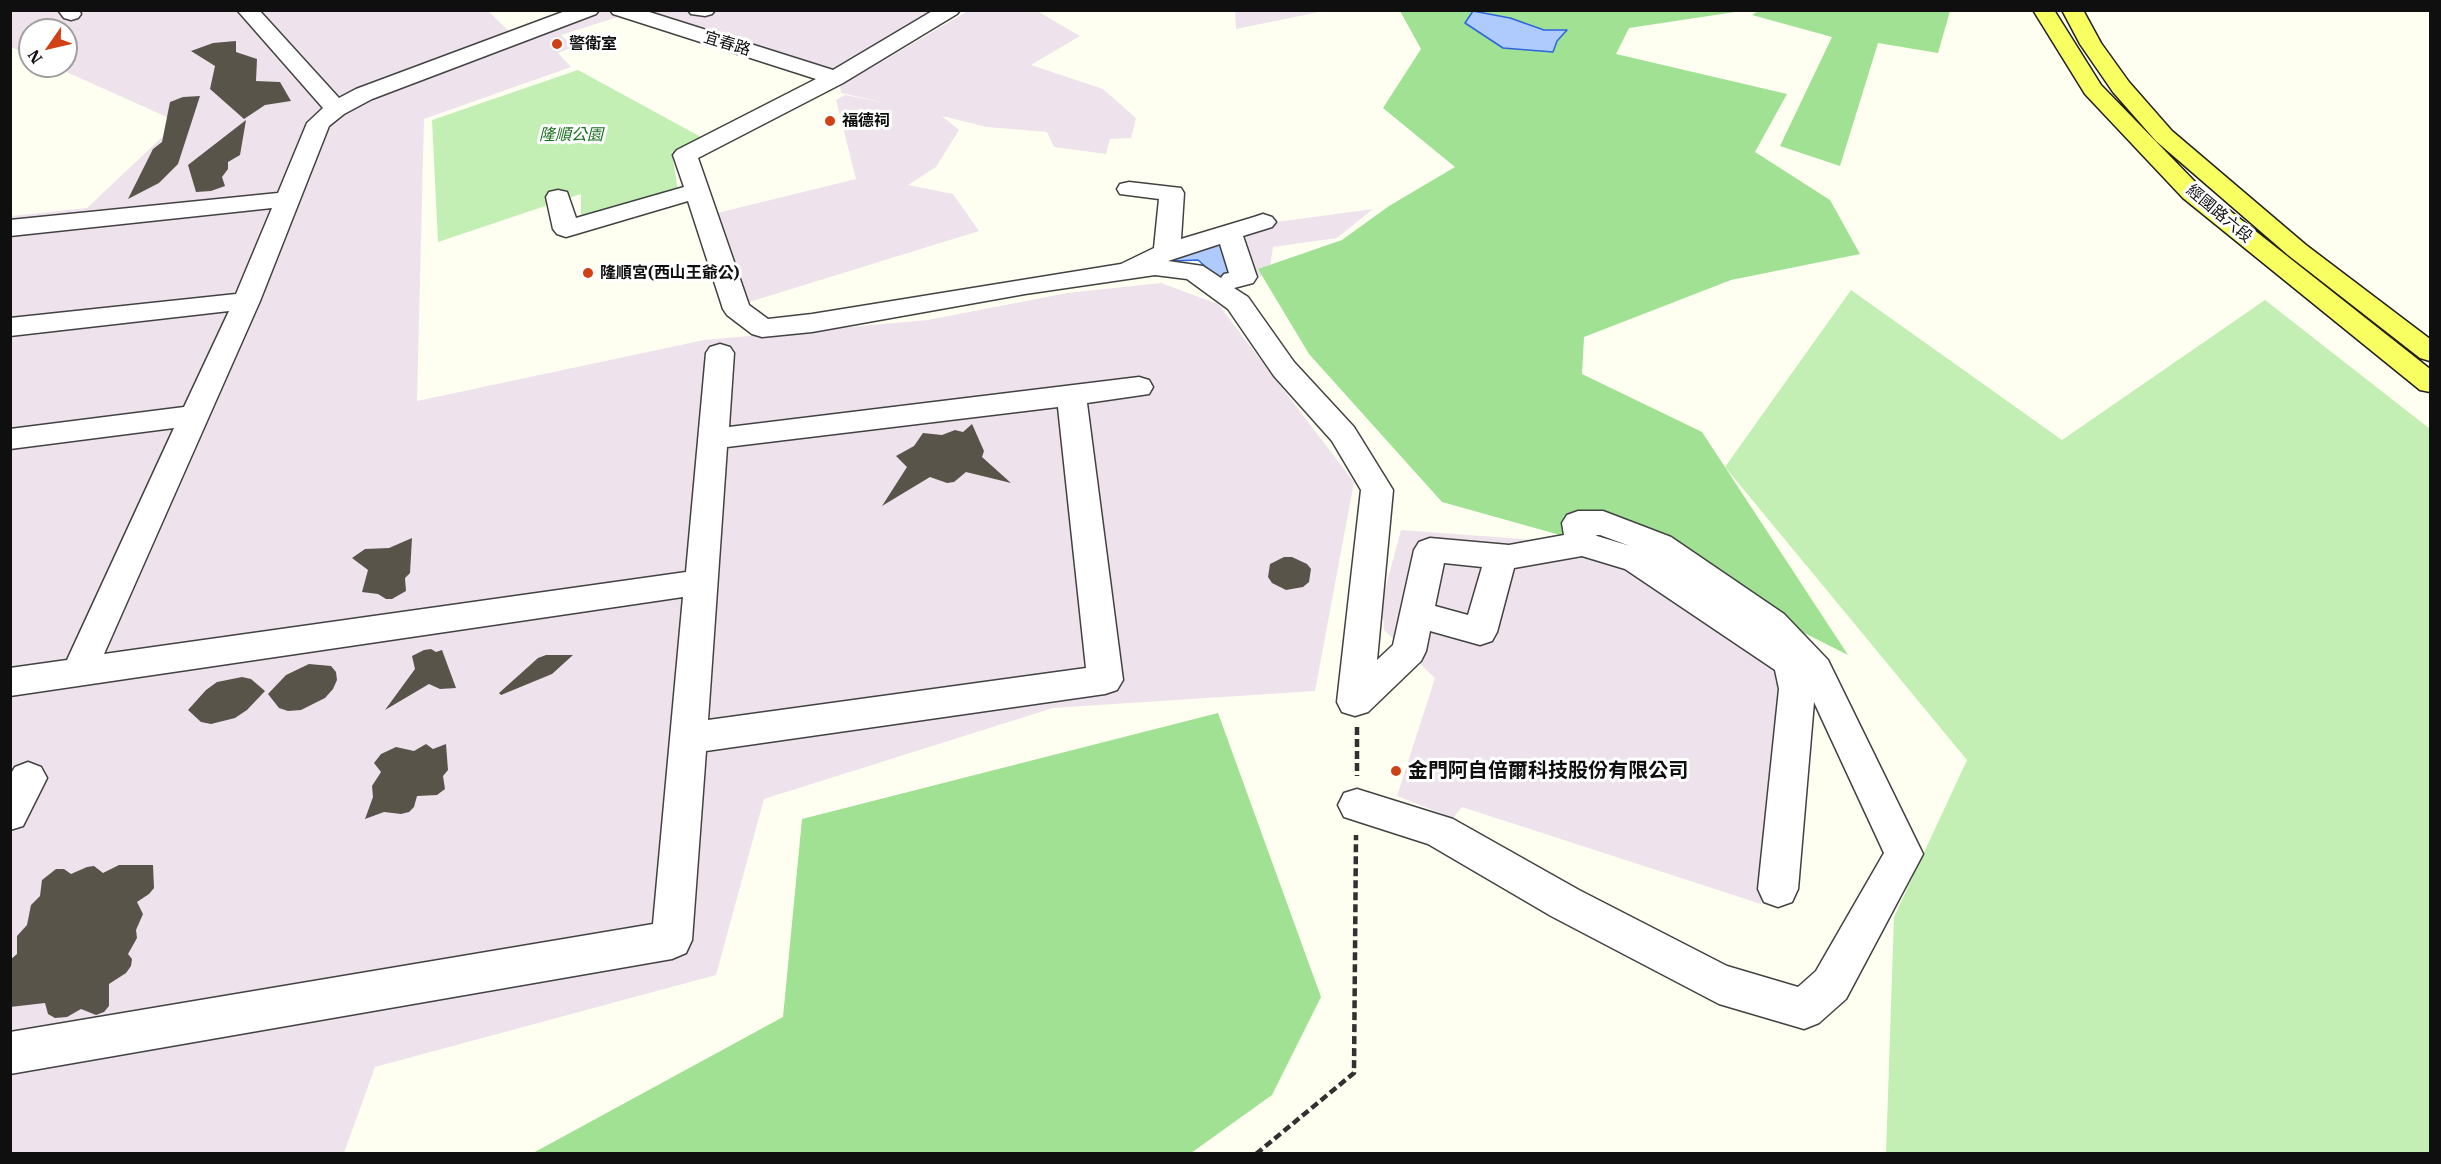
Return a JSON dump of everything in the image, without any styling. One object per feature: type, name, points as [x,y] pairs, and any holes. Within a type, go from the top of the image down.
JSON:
[{"type":"main road","name":"經國路六段","points":[[2043,10],[2050,24],[2102,98],[2192,193],[2430,384]]},
{"type":"main road","name":"經國路六段","points":[[2072,10],[2091,44],[2132,100],[2164,136],[2297,250],[2430,352]]},
{"type":"main road","points":[[2102,98],[2132,100]]},
{"type":"street","points":[[247,10],[336,109]]},
{"type":"street","points":[[79,672],[247,301],[319,123],[336,109],[364,94],[589,10]]},
{"type":"street","name":"宜春路","points":[[620,10],[835,78]]},
{"type":"street","points":[[698,10],[705,10]]},
{"type":"street","points":[[950,10],[835,78],[685,155],[737,309],[762,328],[812,323],[1155,267],[1194,272],[1238,303],[1284,369],[1343,434],[1377,490],[1355,702]]},
{"type":"street","points":[[1128,189],[1172,193],[1167,252]]},
{"type":"street","points":[[558,197],[567,229],[697,191]]},
{"type":"street","points":[[10,228],[289,199]]},
{"type":"street","points":[[1119,272],[1167,252],[1263,222]]},
{"type":"street","points":[[1229,232],[1244,277],[1233,280]]},
{"type":"street","points":[[10,327],[247,301]]},
{"type":"street","points":[[10,1053],[672,940],[720,353]]},
{"type":"street","points":[[712,439],[1139,387]]},
{"type":"street","points":[[689,738],[1105,680],[1071,395]]},
{"type":"street","points":[[10,439],[195,416]]},
{"type":"street","points":[[1357,805],[1439,831],[1565,903],[1719,984],[1804,1009],[1831,986],[1904,854],[1816,670],[1772,623],[1660,545],[1603,523],[1578,523],[1582,544]]},
{"type":"street","points":[[1355,702],[1409,651],[1430,550],[1509,557],[1582,544],[1636,560],[1791,663],[1797,689],[1778,889]]},
{"type":"street","points":[[1416,614],[1480,632],[1501,557]]},
{"type":"street","points":[[10,682],[701,582]]},
{"type":"street","points":[[10,814],[28,778]]},
{"type":"path","points":[[1256,1154],[1354,1073],[1357,805],[1355,702]]},
{"type":"shaded area","points":[[11,10],[487,10],[509,31],[564,11],[637,11],[561,35],[574,47],[558,53],[571,67],[424,119],[417,401],[704,340],[928,320],[1067,293],[1161,283],[1218,304],[1354,482],[1315,691],[1053,708],[764,799],[716,975],[375,1067],[344,1153],[11,1153],[11,216],[87,208],[178,122],[78,77],[78,18],[18,18],[18,50],[11,47]]},
{"type":"shaded area","points":[[1235,10],[1324,10],[1324,11],[1236,29]]},
{"type":"shaded area","points":[[637,11],[942,11],[833,72]]},
{"type":"shaded area","points":[[968,11],[1037,11],[1080,36],[1031,65],[1103,89],[1136,118],[1131,138],[1110,139],[1106,154],[1054,147],[1047,132],[987,127],[942,116],[959,130],[936,167],[908,185],[953,194],[979,231],[746,303],[713,214],[856,179],[836,100],[845,95],[886,103],[841,93],[840,86]]},
{"type":"shaded area","points":[[1373,209],[1337,238],[1273,247],[1269,272],[1233,288],[1218,278],[1236,271],[1225,227],[1264,215],[1276,222]]},
{"type":"shaded area","points":[[1401,530],[1550,541],[1628,567],[1780,670],[1761,904],[1462,807],[1453,818],[1397,796],[1435,678],[1384,630],[1382,601]]},
{"type":"green space","points":[[1722,10],[1735,12],[1629,28],[1616,54],[1787,94],[1755,152],[1830,200],[1860,254],[1731,280],[1584,337],[1582,374],[1702,432],[1848,655],[1671,566],[1442,502],[1309,354],[1258,269],[1342,240],[1389,206],[1455,167],[1383,108],[1421,49],[1400,11]]},
{"type":"green space","points":[[1758,11],[1950,11],[1938,53],[1878,43],[1840,166],[1780,146],[1832,37],[1752,15]]},
{"type":"green space","name":"隆順公園","points":[[578,70],[701,137],[672,153],[679,197],[581,225],[581,194],[438,242],[432,120]]},
{"type":"green space","points":[[1851,290],[2062,440],[2265,300],[2430,429],[2430,1153],[1886,1153],[1894,917],[1967,760],[1725,467]]},
{"type":"green space","points":[[1218,713],[1321,997],[1272,1095],[1191,1153],[533,1153],[783,1017],[802,819]]},
{"type":"water","points":[[1473,11],[1510,18],[1544,30],[1567,30],[1557,41],[1553,52],[1503,48],[1465,23]]},
{"type":"water","points":[[1219,242],[1236,271],[1218,278],[1198,260],[1173,261],[1169,259]]},
{"type":"building","points":[[236,41],[236,52],[257,59],[256,81],[280,82],[291,101],[265,105],[244,119],[210,89],[215,66],[191,51],[213,43]]},
{"type":"building","points":[[200,96],[178,164],[159,183],[128,199],[153,149],[162,142],[170,102],[183,97]]},
{"type":"building","points":[[246,120],[240,155],[228,162],[228,169],[222,177],[225,186],[211,191],[196,192],[188,165]]},
{"type":"building","points":[[972,424],[984,451],[982,457],[1011,483],[966,472],[954,482],[947,483],[930,477],[882,506],[907,467],[896,456],[914,446],[923,433],[942,435],[955,430],[963,432]]},
{"type":"building","points":[[412,538],[410,573],[405,578],[406,591],[392,599],[362,592],[368,570],[352,558],[365,549],[389,548]]},
{"type":"building","points":[[1284,557],[1292,557],[1307,564],[1311,569],[1309,582],[1303,587],[1286,590],[1272,583],[1268,577],[1270,564]]},
{"type":"building","points":[[431,649],[436,652],[442,650],[456,688],[440,689],[429,684],[385,710],[415,669],[412,656]]},
{"type":"building","points":[[546,655],[573,655],[552,674],[501,695],[499,693],[538,658]]},
{"type":"building","points":[[309,664],[331,666],[336,672],[337,680],[333,689],[325,698],[301,710],[288,711],[279,708],[268,694],[286,675]]},
{"type":"building","points":[[242,677],[251,679],[265,691],[247,710],[235,718],[211,724],[201,722],[188,710],[206,690],[217,682]]},
{"type":"building","points":[[426,744],[433,749],[446,744],[448,770],[443,776],[445,789],[437,795],[417,796],[414,807],[409,812],[401,814],[384,812],[365,819],[373,797],[372,786],[381,772],[374,763],[381,754],[396,747],[414,751]]},
{"type":"building","points":[[119,865],[153,865],[154,888],[137,902],[143,914],[136,930],[137,938],[128,954],[132,959],[131,966],[126,973],[109,984],[109,1006],[104,1012],[96,1015],[81,1009],[67,1017],[55,1018],[48,1014],[45,1003],[10,1007],[10,960],[17,954],[17,936],[27,925],[31,905],[40,896],[42,880],[56,869],[64,869],[71,874],[94,866],[103,873]]},
{"type":"place","name":"警衛室","points":[[557,44]]},
{"type":"place","name":"福德祠","points":[[830,121]]},
{"type":"place","name":"隆順宮(西山王爺公)","points":[[588,273]]},
{"type":"place","name":"金門阿自倍爾科技股份有限公司","points":[[1396,771]]}]
